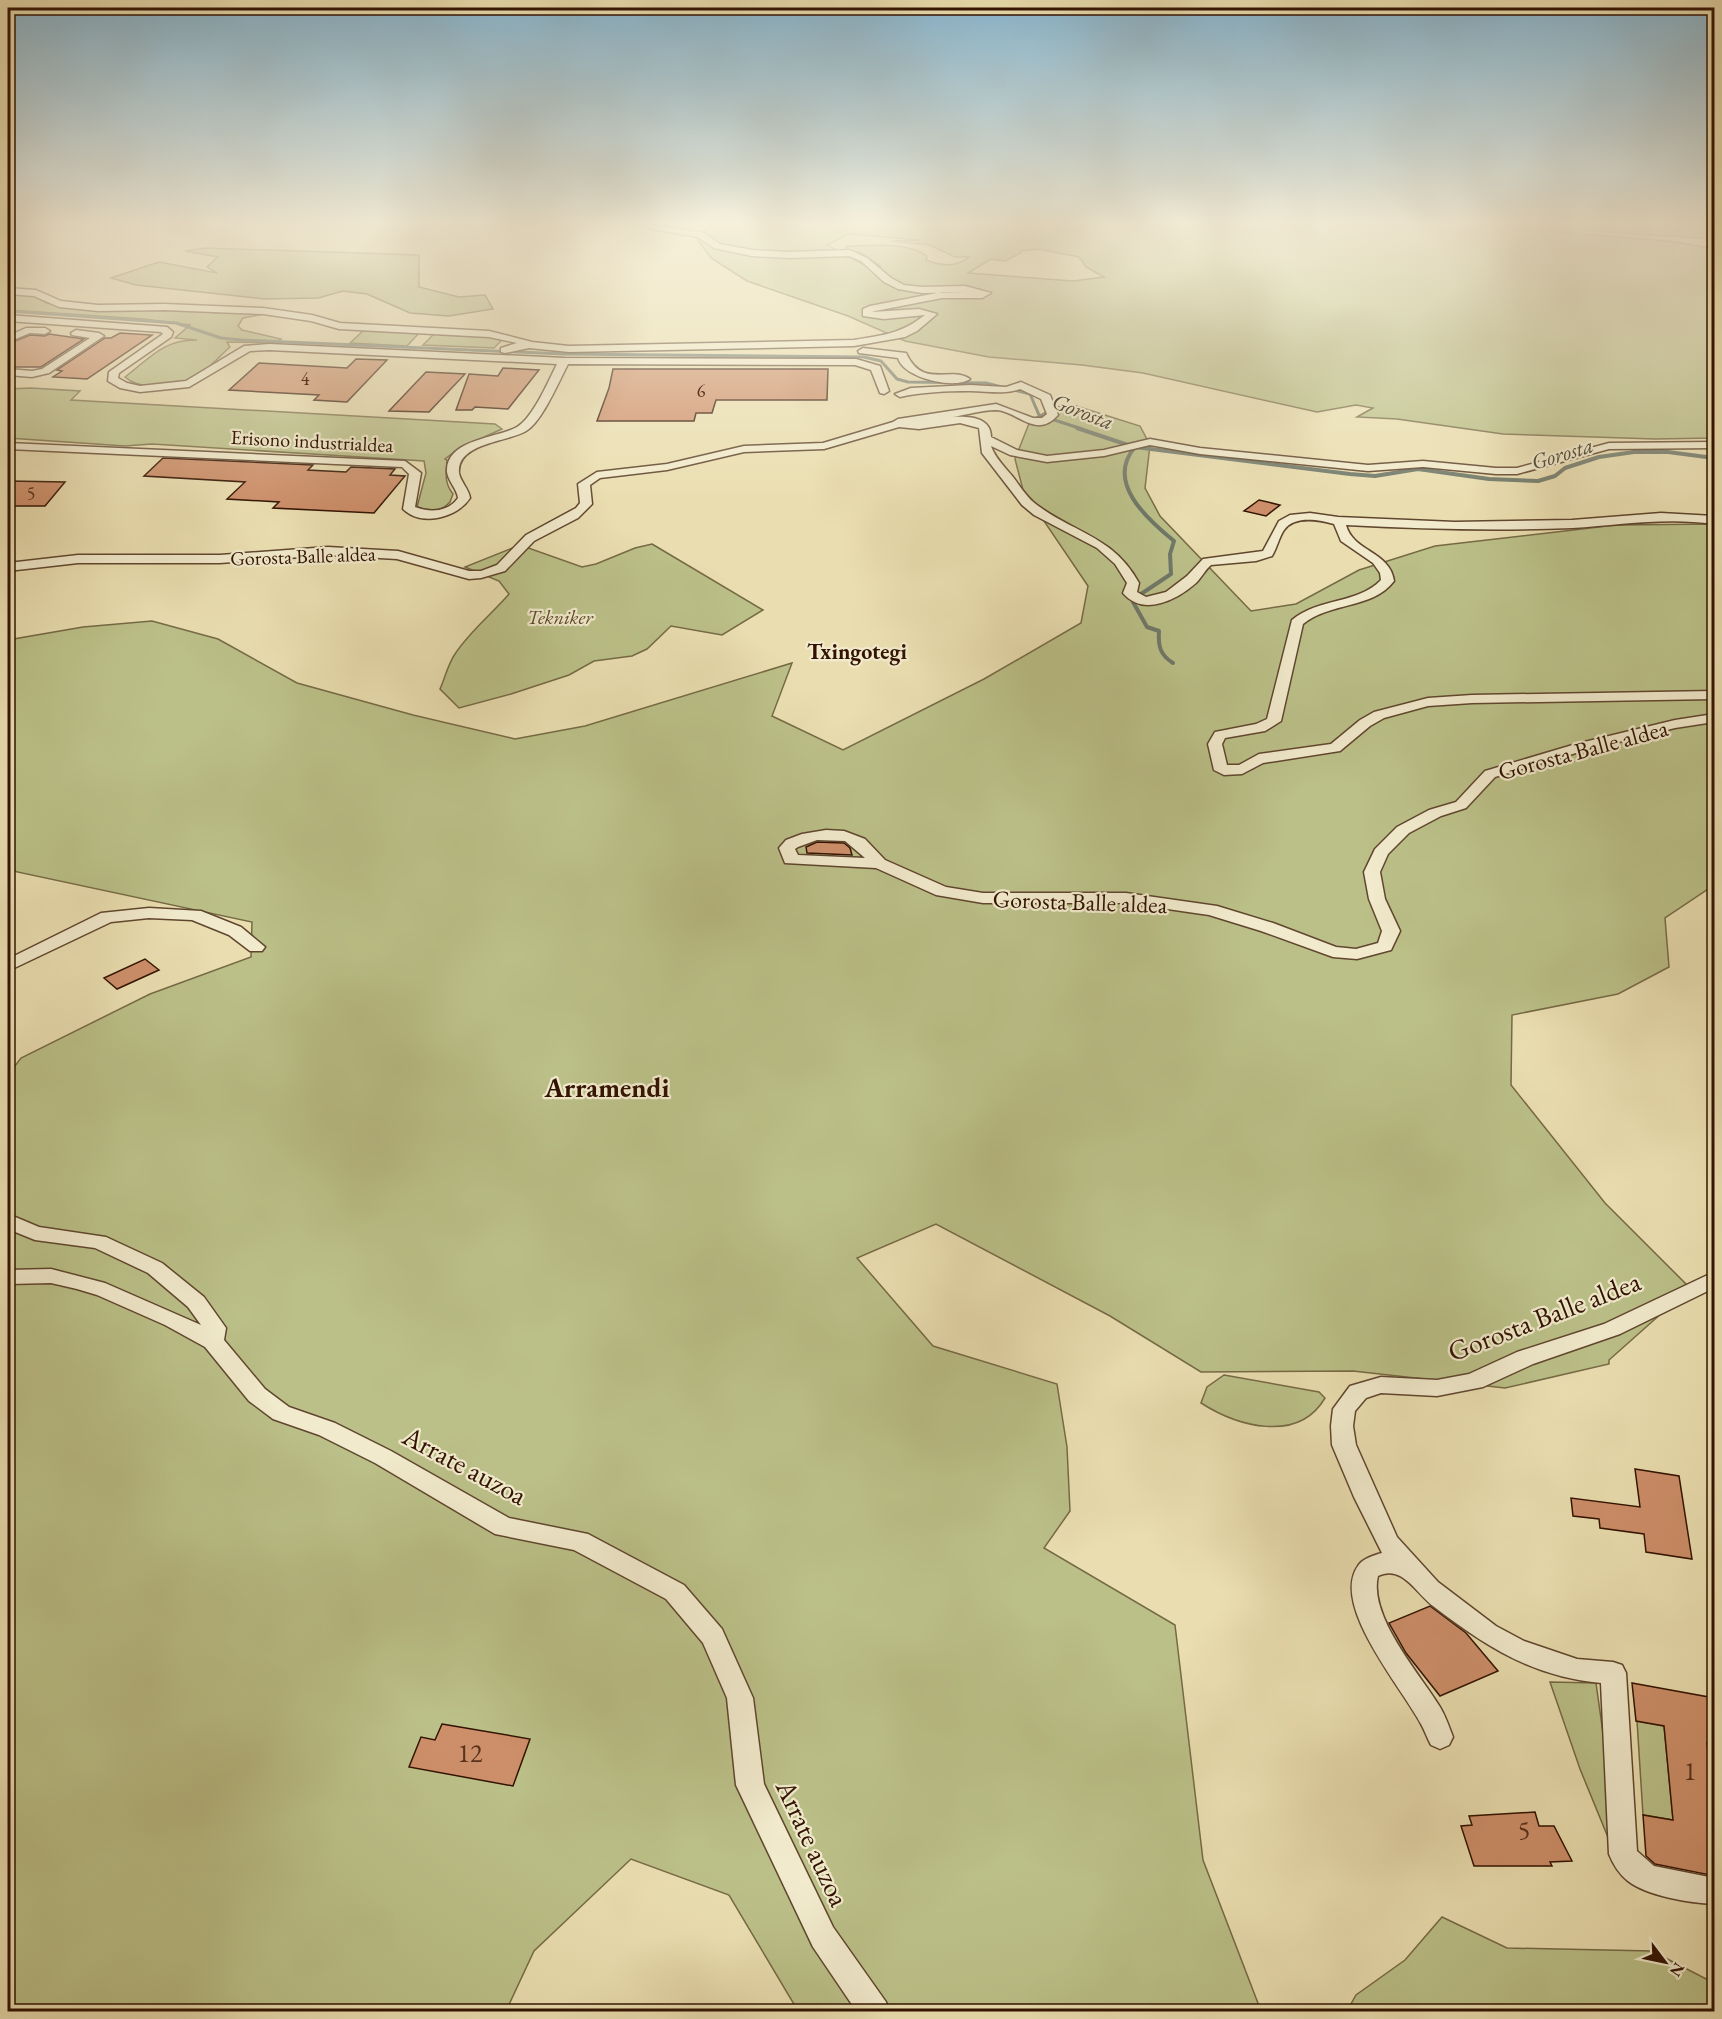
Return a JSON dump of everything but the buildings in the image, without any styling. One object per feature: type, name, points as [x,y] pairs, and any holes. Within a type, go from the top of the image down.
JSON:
[{"type":"street","points":[[11,318],[164,329],[168,332],[167,335],[114,372],[112,379],[124,386],[140,389],[189,384],[248,348],[564,361],[856,362],[876,368],[877,394],[1016,387]]},
{"type":"street","points":[[313,318],[339,326],[507,336],[554,349],[789,346],[884,340],[914,329],[927,318]]},
{"type":"street","points":[[8,339],[19,332],[29,330],[99,336],[45,371],[32,374],[8,372]]},
{"type":"street","points":[[505,350],[531,344]]},
{"type":"street","points":[[684,348],[894,352],[902,355],[907,367],[928,375],[1001,381],[1016,387]]},
{"type":"street","name":"Erisono industrialdea","points":[[161,452],[154,459],[146,461],[135,462],[127,459],[141,451],[405,464],[415,473],[409,509],[426,514],[449,512],[461,506],[464,498],[463,491],[453,474],[456,461],[472,447],[526,426],[564,361]]},
{"type":"street","name":"Gorosta Balle aldea","points":[[898,424],[901,420],[996,407],[1010,410],[1028,421],[1049,419],[1046,397],[1016,387]]},
{"type":"street","name":"Gorosta Balle aldea","points":[[8,567],[78,559],[212,559],[328,551],[398,555],[469,575],[481,575],[500,569],[515,550],[531,538],[580,512],[586,504],[584,484],[597,475],[667,467],[744,449],[824,446],[898,424],[972,421],[984,426],[990,457],[1027,503],[1119,559],[1133,583],[1130,593],[1140,599],[1156,600],[1171,596],[1192,579],[1201,566],[1211,561],[1258,557],[1268,553],[1282,525],[1290,520],[1320,517],[1338,521],[1452,525],[1569,524],[1680,517],[1714,520]]},
{"type":"street","name":"Gorosta Balle aldea","points":[[985,439],[1014,453],[1047,459],[1104,453],[1150,442],[1251,456],[1368,468],[1423,464],[1496,471],[1526,469],[1609,446],[1714,445]]},
{"type":"street","points":[[8,446],[141,451]]},
{"type":"street","name":"Gorosta Balle aldea","points":[[1338,521],[1345,539],[1381,564],[1388,581],[1379,590],[1317,609],[1301,618],[1293,635],[1274,721],[1260,728],[1220,735],[1215,744],[1220,767],[1224,770],[1242,769],[1259,759],[1335,748],[1379,714],[1428,702],[1472,699],[1714,695]]},
{"type":"street","name":"Gorosta Balle aldea","points":[[879,863],[799,862],[791,860],[787,848],[792,842],[814,837],[848,836],[879,863],[942,891],[983,898],[1126,898],[1211,910],[1267,927],[1332,952],[1356,954],[1385,946],[1391,931],[1377,899],[1372,872],[1381,852],[1403,830],[1435,813],[1461,805],[1490,774],[1581,747],[1675,724],[1714,718]]},
{"type":"street","points":[[8,966],[107,917],[149,913],[195,915],[235,932],[256,947]]},
{"type":"street","name":"Arrate auzoa","points":[[8,1221],[35,1233],[99,1242],[155,1268],[196,1302],[215,1328],[213,1341]]},
{"type":"street","name":"Arrate auzoa","points":[[8,1277],[51,1276],[96,1288],[173,1320],[213,1341],[257,1395],[281,1413],[327,1429],[383,1457],[504,1527],[579,1541],[675,1592],[713,1637],[740,1698],[750,1785],[823,1937],[875,2012]]},
{"type":"street","name":"Gorosta Balle aldea","points":[[1714,1279],[1612,1329],[1525,1358],[1475,1381],[1437,1388],[1381,1385],[1358,1392],[1344,1409],[1342,1426],[1344,1445],[1388,1543],[1395,1564],[1463,1616],[1515,1649],[1577,1670],[1614,1673],[1623,1854],[1630,1865],[1642,1875],[1681,1886],[1714,1891]]},
{"type":"street","points":[[1395,1564],[1369,1569],[1362,1580],[1362,1594],[1372,1619],[1433,1718],[1440,1737]]},
{"type":"green space","points":[[132,318],[243,318],[238,326],[242,330],[281,339],[275,343],[227,342],[230,347],[191,380],[172,385],[141,385],[125,377],[166,346],[197,340],[175,338],[190,325]]},
{"type":"green space","points":[[853,318],[1714,318],[1714,438],[1655,439],[1503,434],[1397,419],[1357,417],[1373,408],[1356,405],[1317,412],[1143,373],[989,357],[905,341]]},
{"type":"green space","points":[[365,329],[420,332],[407,346],[350,343]]},
{"type":"green space","points":[[434,334],[504,338],[494,348],[423,345]]},
{"type":"green space","points":[[8,389],[80,391],[71,400],[495,424],[502,429],[460,448],[445,459],[447,460],[447,482],[453,494],[446,505],[439,510],[430,511],[417,507],[426,473],[424,461],[152,444],[125,446],[8,438]]},
{"type":"green space","points":[[1073,405],[1140,426],[1150,445],[1145,488],[1160,516],[1251,611],[1296,604],[1359,570],[1435,546],[1616,525],[1714,524],[1714,885],[1665,918],[1669,967],[1618,994],[1512,1015],[1511,1085],[1605,1203],[1690,1288],[1609,1360],[1609,1364],[1505,1388],[1353,1371],[1201,1372],[1110,1316],[936,1224],[857,1258],[933,1346],[1057,1384],[1067,1447],[1070,1511],[1044,1548],[1175,1625],[1203,1860],[1261,2011],[798,2011],[729,1895],[631,1859],[534,1951],[506,2011],[8,2011],[8,1075],[21,1058],[150,994],[251,957],[252,922],[8,870],[8,640],[83,627],[152,621],[218,639],[297,683],[413,715],[515,739],[585,726],[792,663],[772,716],[843,750],[984,679],[1081,623],[1088,586],[1023,490],[1015,459],[1030,421],[1055,407]]},
{"type":"green space","name":"Tekniker","points":[[652,544],[763,610],[722,635],[671,626],[647,649],[632,656],[594,661],[569,675],[459,708],[440,689],[455,654],[474,630],[509,594],[499,581],[465,567],[520,545],[582,567]]},
{"type":"green space","points":[[1224,1375],[1319,1392],[1325,1398],[1313,1412],[1299,1421],[1283,1426],[1249,1424],[1201,1403],[1207,1387]]},
{"type":"green space","points":[[1550,1682],[1596,1683],[1619,1848],[1612,1847],[1580,1769]]},
{"type":"green space","points":[[1637,1721],[1664,1726],[1673,1820],[1643,1815]]},
{"type":"green space","points":[[1442,1917],[1507,1948],[1652,1951],[1714,1983],[1714,2011],[1347,2011],[1356,1995],[1405,1960]]},
{"type":"waterway","name":"Gorosta","points":[[109,318],[176,323],[221,338],[241,340],[564,354],[864,357],[881,361],[897,379],[908,382],[986,383],[1030,394],[1039,415],[1082,429]]},
{"type":"waterway","name":"Gorosta","points":[[1077,428],[1128,445]]},
{"type":"waterway","name":"Gorosta","points":[[1141,594],[1171,574],[1170,554],[1174,541],[1142,511],[1127,486],[1125,473],[1127,460],[1135,447],[1350,474],[1375,476],[1418,469],[1489,479],[1538,481],[1555,476],[1565,468],[1599,457],[1634,452],[1668,452],[1714,458]]},
{"type":"waterway","points":[[1133,602],[1147,627],[1159,631],[1161,650],[1165,657],[1173,663]]},
{"type":"district","name":"Txingotegi","points":[[857,651]]},
{"type":"district","name":"Arramendi","points":[[607,1088]]}]
